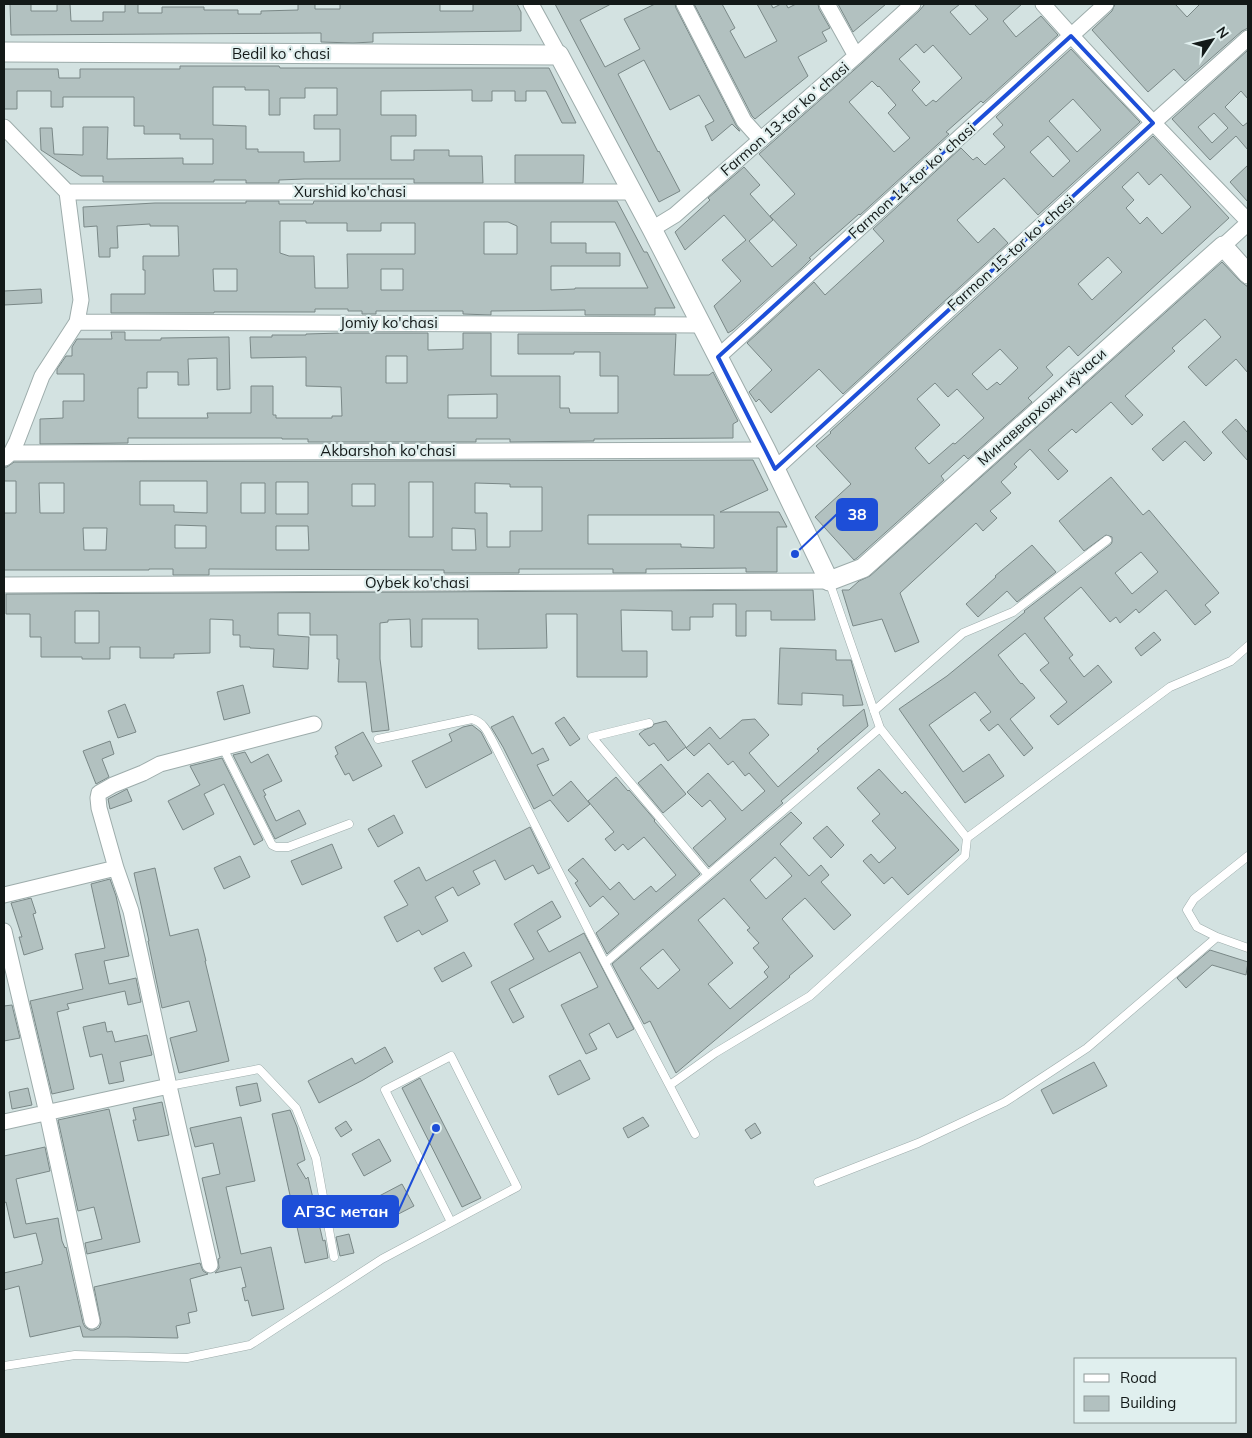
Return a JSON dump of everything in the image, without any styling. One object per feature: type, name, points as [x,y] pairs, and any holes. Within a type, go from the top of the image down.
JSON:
[{"type":"street","points":[[532,4],[652,229],[766,450],[829,581]]},
{"type":"street","points":[[684,4],[744,121],[761,140]]},
{"type":"street","points":[[827,4],[856,56]]},
{"type":"street","name":"Farmon 13-tor koʻchasi","points":[[652,229],[675,216],[913,4]]},
{"type":"street","points":[[1043,4],[1071,36],[1248,222]]},
{"type":"street","name":"Farmon 14-tor koʻchasi","points":[[718,357],[1106,4]]},
{"type":"street","name":"Farmon 15-tor koʻchasi","points":[[775,469],[1248,38]]},
{"type":"street","name":"Bedil koʻchasi","points":[[4,52],[559,55]]},
{"type":"street","points":[[4,127],[67,192],[81,300],[77,322],[42,376],[26,421],[7,456]]},
{"type":"street","name":"Xurshid ko'chasi","points":[[67,192],[632,192]]},
{"type":"street","name":"Минаввархожи кўчаси","points":[[829,581],[863,568],[1248,222]]},
{"type":"street","points":[[1222,246],[1248,274]]},
{"type":"street","name":"Jomiy ko'chasi","points":[[77,322],[701,324]]},
{"type":"street","name":"Akbarshoh ko'chasi","points":[[7,456],[766,450]]},
{"type":"street","name":"Oybek ko'chasi","points":[[4,585],[829,581]]},
{"type":"street","points":[[210,1265],[131,911],[116,868],[99,808],[98,798],[99,793],[104,790],[160,764],[314,724]]},
{"type":"street","points":[[4,895],[116,868]]},
{"type":"street","points":[[4,931],[47,1113],[92,1321]]},
{"type":"street","points":[[4,1122],[169,1086]]},
{"type":"lane","points":[[874,711],[963,634],[1013,612],[1107,540]]},
{"type":"lane","points":[[670,1085],[715,1053],[810,996],[965,856],[966,838],[880,728],[829,581]]},
{"type":"lane","points":[[966,838],[1170,687],[1231,661],[1248,646]]},
{"type":"lane","points":[[378,739],[472,719],[480,722],[491,737],[605,963],[695,1134]]},
{"type":"lane","points":[[649,723],[592,737],[708,875]]},
{"type":"lane","points":[[605,963],[880,728]]},
{"type":"lane","points":[[223,748],[272,845],[288,848],[349,824]]},
{"type":"lane","points":[[1248,856],[1194,899],[1187,910],[1197,927],[1217,937],[1248,948]]},
{"type":"lane","points":[[818,1182],[918,1143],[1005,1102],[1088,1048],[1217,937]]},
{"type":"lane","points":[[4,1366],[75,1355],[188,1358],[250,1345],[382,1259],[517,1187],[451,1056],[385,1090],[451,1222]]},
{"type":"lane","points":[[169,1086],[258,1069],[296,1108],[316,1158],[334,1256]]},
{"type":"highlighted area","points":[[1071,36],[1153,123],[775,469],[718,357]]},
{"type":"building","points":[[10,4],[31,4],[31,11],[57,11],[57,4],[70,4],[71,21],[103,21],[103,12],[125,12],[125,4],[138,4],[138,13],[162,13],[162,7],[204,7],[204,10],[238,10],[238,14],[261,14],[261,11],[298,10],[298,4],[315,4],[315,9],[340,9],[340,4],[440,4],[440,11],[473,11],[473,4],[517,4],[521,12],[521,31],[373,33],[373,42],[353,43],[321,42],[321,33],[11,35]]},
{"type":"building","points":[[555,4],[611,4],[580,20],[605,67],[640,49],[624,19],[655,4],[675,4],[740,131],[732,124],[712,141],[705,126],[714,121],[699,95],[670,110],[644,60],[618,74],[680,191],[659,202]]},
{"type":"building","points":[[694,4],[722,4],[735,28],[730,31],[745,58],[777,41],[757,4],[771,4],[773,8],[786,4],[788,8],[796,4],[818,4],[830,28],[822,32],[827,41],[798,57],[808,76],[755,119]]},
{"type":"building","points":[[838,4],[886,4],[853,32]]},
{"type":"building","points":[[925,4],[960,4],[950,12],[970,35],[988,19],[974,4],[1022,4],[1003,21],[1016,37],[1041,16],[1058,35],[983,103],[981,101],[946,132],[949,134],[860,215],[809,258],[811,259],[802,268],[728,333],[714,306],[741,281],[722,260],[746,240],[724,215],[685,250],[675,232],[710,200],[708,198],[744,167],[760,185],[750,194],[773,220],[749,241],[772,267],[797,245],[770,216],[795,194],[759,154]],"holes":[[[916,44],[924,53],[933,45],[962,78],[936,102],[933,100],[926,106],[912,90],[920,82],[899,59]],[[872,81],[896,105],[888,113],[910,138],[894,152],[849,102]]]},
{"type":"building","points":[[1115,4],[1175,4],[1187,17],[1200,4],[1248,4],[1248,28],[1242,31],[1185,81],[1174,69],[1148,92],[1092,30],[1112,11]]},
{"type":"building","points":[[1071,49],[1140,122],[1038,215],[1004,178],[957,220],[978,243],[994,228],[1008,243],[843,394],[819,369],[771,413],[759,399],[756,402],[749,392],[772,370],[747,343],[814,282],[825,295],[884,241],[873,229],[961,148],[973,160],[977,157],[985,165],[1005,147],[993,134],[1003,125],[996,117]],"holes":[[[1073,99],[1101,130],[1077,152],[1049,121]],[[1048,136],[1070,161],[1053,177],[1030,152]]]},
{"type":"building","points":[[1248,50],[1248,99],[1241,91],[1225,107],[1243,126],[1248,122],[1248,150],[1236,136],[1210,160],[1172,119]],"holes":[[[1214,113],[1228,128],[1212,143],[1198,127]]]},
{"type":"building","points":[[180,66],[549,68],[576,123],[562,123],[546,91],[526,91],[526,101],[515,101],[515,91],[492,91],[492,101],[472,101],[472,90],[381,91],[381,115],[416,115],[416,136],[391,136],[391,160],[414,160],[414,150],[449,150],[449,156],[482,156],[483,183],[414,183],[414,179],[304,179],[279,180],[279,183],[246,183],[246,180],[214,180],[214,182],[103,182],[103,176],[81,176],[41,150],[40,128],[52,128],[54,154],[83,155],[83,127],[108,127],[107,159],[183,158],[183,164],[213,164],[213,139],[180,139],[180,134],[144,134],[144,126],[134,126],[134,97],[63,97],[63,107],[51,107],[51,91],[17,91],[17,109],[4,109],[4,69],[58,69],[59,78],[80,78],[80,69],[180,69]],"holes":[[[213,87],[245,87],[245,90],[269,90],[269,115],[280,115],[280,98],[305,98],[305,88],[337,88],[337,115],[314,115],[314,129],[340,129],[340,161],[304,162],[304,152],[258,152],[258,149],[246,149],[246,126],[213,125]]]},
{"type":"building","points":[[1153,136],[1229,218],[1078,356],[1069,346],[1046,367],[1053,375],[1028,398],[1032,402],[968,459],[964,455],[941,476],[944,480],[854,560],[815,517],[851,484],[816,446]],"holes":[[[1138,172],[1149,185],[1161,174],[1191,207],[1162,234],[1147,217],[1140,224],[1126,208],[1134,200],[1122,187]],[[1108,257],[1122,272],[1092,300],[1078,284]],[[1000,349],[1018,368],[1000,385],[997,382],[987,390],[972,374]],[[935,383],[948,397],[957,389],[984,418],[929,464],[915,448],[940,425],[917,399]]]},
{"type":"building","points":[[515,155],[584,155],[583,183],[515,183]]},
{"type":"building","points":[[1248,165],[1248,202],[1230,182]]},
{"type":"building","points":[[246,201],[279,201],[279,204],[313,204],[314,201],[617,201],[644,252],[647,252],[675,308],[655,308],[655,315],[585,315],[585,310],[491,311],[491,315],[463,314],[463,311],[376,311],[376,314],[362,314],[362,311],[348,311],[348,309],[315,309],[315,312],[111,313],[111,294],[145,294],[143,256],[179,256],[178,226],[150,226],[150,224],[117,226],[118,248],[110,248],[110,257],[99,257],[97,226],[84,227],[83,207],[155,203],[246,203]],"holes":[[[280,221],[347,223],[347,231],[381,231],[381,223],[415,223],[415,254],[347,254],[348,288],[315,288],[314,256],[289,256],[280,253]],[[484,222],[508,222],[517,226],[517,254],[484,254]],[[551,222],[615,222],[648,288],[575,288],[551,290],[551,266],[620,266],[620,253],[586,253],[586,243],[551,243]],[[213,269],[237,269],[237,291],[214,291]],[[381,269],[403,269],[403,290],[381,290]]]},
{"type":"building","points":[[1222,262],[1248,287],[1248,373],[1236,359],[1206,386],[1188,367],[1221,337],[1205,319],[1172,348],[1175,351],[1125,396],[1143,415],[1132,425],[1111,402],[1076,433],[1072,429],[1048,450],[1068,471],[1058,480],[1030,449],[1014,464],[1017,467],[1001,482],[1011,493],[990,511],[997,518],[983,531],[976,523],[900,593],[919,642],[895,652],[882,619],[853,626],[842,590],[849,590],[859,581],[870,576]]},
{"type":"building","points":[[41,289],[42,303],[4,305],[4,291]]},
{"type":"building","points":[[111,332],[125,332],[125,340],[229,337],[230,389],[217,390],[217,358],[188,359],[189,385],[178,385],[178,372],[147,372],[147,388],[138,388],[138,418],[208,418],[207,413],[251,413],[251,386],[273,386],[273,415],[276,415],[276,418],[332,418],[332,416],[342,416],[341,387],[306,386],[306,357],[251,358],[250,337],[341,333],[428,333],[428,350],[463,349],[463,333],[491,333],[491,376],[560,376],[560,408],[569,408],[570,413],[618,413],[618,376],[600,376],[600,352],[518,354],[518,334],[676,334],[674,375],[709,375],[713,372],[738,421],[733,424],[733,438],[510,442],[510,439],[476,439],[476,442],[308,442],[308,439],[282,438],[128,438],[128,443],[40,444],[40,419],[63,418],[63,401],[84,401],[84,374],[57,374],[57,369],[66,356],[72,356],[72,347],[77,339],[112,339]],"holes":[[[386,356],[407,356],[407,383],[386,383]],[[497,394],[497,418],[448,418],[448,395]]]},
{"type":"building","points":[[1236,419],[1248,433],[1248,461],[1222,432]]},
{"type":"building","points":[[1184,421],[1212,453],[1204,461],[1185,441],[1163,461],[1152,449]]},
{"type":"building","points":[[753,460],[768,490],[720,512],[779,512],[787,527],[777,527],[777,572],[746,572],[746,568],[646,569],[646,573],[613,573],[613,569],[519,569],[519,573],[444,573],[444,570],[209,569],[209,575],[173,575],[173,569],[4,570],[4,513],[16,513],[16,481],[4,481],[4,467],[14,462]],"holes":[[[140,481],[207,481],[207,513],[174,512],[174,505],[140,505]],[[276,482],[308,482],[308,514],[276,514]],[[409,482],[433,482],[433,537],[409,537]],[[39,483],[64,483],[64,513],[40,513]],[[241,483],[265,483],[265,513],[241,513]],[[475,483],[510,484],[510,487],[542,487],[542,531],[510,531],[510,547],[487,547],[487,513],[475,513]],[[352,484],[375,484],[375,506],[352,506]],[[588,515],[714,515],[714,548],[681,547],[681,544],[588,544]],[[175,525],[206,526],[206,548],[175,548]],[[276,526],[308,526],[309,550],[276,550]],[[83,528],[107,528],[106,550],[84,550]],[[452,528],[475,529],[476,550],[452,550]]]},
{"type":"building","points":[[1111,477],[1143,515],[1149,510],[1219,593],[1205,605],[1211,612],[1195,625],[1166,590],[1139,613],[1136,609],[1120,623],[1116,617],[1110,622],[1081,587],[1044,618],[1073,655],[1069,658],[1084,677],[1098,665],[1112,682],[1058,725],[1050,716],[1067,702],[1040,670],[1049,663],[1025,633],[998,655],[1035,698],[1010,719],[1033,748],[1024,756],[998,724],[989,731],[980,720],[991,712],[975,692],[929,725],[963,772],[989,754],[1004,776],[965,803],[899,709],[947,676],[1024,611],[1112,542],[1112,537],[1106,535],[1084,551],[1059,521]],"holes":[[[1141,552],[1158,572],[1132,594],[1115,573]]]},
{"type":"building","points":[[1032,545],[1056,572],[1017,602],[1007,591],[978,617],[966,604],[995,576]]},
{"type":"building","points":[[813,590],[815,620],[771,620],[771,611],[746,611],[746,636],[736,636],[736,604],[713,604],[713,617],[690,617],[690,630],[672,630],[672,611],[621,610],[622,651],[647,651],[647,677],[577,677],[577,614],[546,614],[547,648],[478,649],[478,619],[422,619],[422,647],[411,647],[410,619],[388,620],[388,622],[380,623],[380,659],[389,730],[372,732],[366,682],[338,682],[337,635],[310,635],[310,613],[278,613],[278,635],[309,637],[308,669],[273,667],[274,649],[240,647],[240,635],[233,635],[233,620],[210,619],[210,653],[174,654],[174,658],[140,658],[140,647],[110,647],[110,659],[41,657],[41,637],[30,637],[30,614],[6,614],[6,594]],"holes":[[[75,611],[99,611],[99,643],[75,643]]]},
{"type":"building","points":[[1154,632],[1161,640],[1141,656],[1135,648]]},
{"type":"building","points":[[780,648],[836,650],[836,660],[851,660],[863,705],[843,706],[843,695],[802,693],[802,705],[778,704]]},
{"type":"building","points":[[243,685],[250,713],[224,720],[217,692]]},
{"type":"building","points":[[125,704],[136,732],[118,738],[108,711]]},
{"type":"building","points":[[864,709],[868,726],[781,801],[783,803],[709,867],[693,848],[726,819],[710,800],[702,807],[687,792],[708,773],[742,811],[765,791],[749,773],[745,776],[733,761],[728,765],[709,743],[694,756],[686,748],[710,727],[720,739],[742,720],[755,719],[769,735],[749,753],[778,787],[819,751],[817,749]]},
{"type":"building","points":[[513,716],[532,754],[543,748],[549,760],[537,765],[553,796],[571,781],[590,804],[568,822],[550,800],[534,809],[491,727]]},
{"type":"building","points":[[564,717],[580,739],[570,746],[555,723]]},
{"type":"building","points":[[666,721],[686,747],[668,761],[654,743],[649,746],[639,734],[654,724]]},
{"type":"building","points":[[472,725],[481,732],[492,753],[426,788],[412,761],[452,741],[449,734]]},
{"type":"building","points":[[363,732],[382,766],[353,781],[349,773],[345,775],[335,756],[338,754],[335,747]]},
{"type":"building","points":[[110,741],[114,754],[102,759],[109,777],[96,784],[83,751]]},
{"type":"building","points":[[245,752],[251,763],[268,754],[282,781],[263,790],[276,821],[299,810],[306,824],[275,839],[233,755]]},
{"type":"building","points":[[222,758],[263,840],[254,845],[224,784],[204,794],[214,814],[183,830],[168,801],[200,785],[190,766]]},
{"type":"building","points":[[661,764],[686,794],[663,813],[638,783]]},
{"type":"building","points":[[879,769],[902,794],[905,791],[959,850],[908,895],[892,877],[884,884],[863,861],[871,854],[879,863],[896,848],[872,821],[880,814],[857,788]]},
{"type":"building","points":[[616,777],[700,874],[607,954],[596,933],[619,914],[603,896],[590,907],[575,883],[578,881],[568,870],[583,858],[610,890],[619,882],[634,900],[651,886],[656,892],[676,875],[644,837],[628,850],[623,844],[615,851],[605,839],[614,832],[588,801]]},
{"type":"building","points":[[127,789],[132,801],[110,809],[108,799]]},
{"type":"building","points":[[791,812],[802,823],[780,844],[809,876],[821,865],[829,875],[821,882],[851,915],[834,930],[805,898],[788,913],[782,919],[813,956],[676,1073],[650,1021],[644,1024],[612,964]],"holes":[[[775,857],[792,876],[766,899],[750,880]],[[724,898],[750,928],[747,930],[759,943],[753,948],[769,967],[764,972],[768,977],[730,1009],[708,984],[733,963],[698,920]],[[663,949],[680,970],[658,989],[640,968]]]},
{"type":"building","points":[[394,815],[403,833],[378,847],[368,829]]},
{"type":"building","points":[[827,826],[844,845],[831,858],[813,838]]},
{"type":"building","points":[[530,827],[550,868],[538,874],[533,865],[505,880],[495,860],[473,871],[480,884],[458,896],[453,887],[435,897],[448,921],[422,935],[419,930],[397,942],[384,917],[408,905],[394,881],[419,867],[426,881]]},
{"type":"building","points":[[332,844],[342,868],[302,885],[291,861]]},
{"type":"building","points":[[240,856],[250,877],[224,889],[214,868]]},
{"type":"building","points":[[155,868],[170,936],[198,929],[229,1061],[179,1073],[170,1038],[197,1031],[189,1001],[162,1008],[134,873]]},
{"type":"building","points":[[110,879],[116,896],[129,956],[104,961],[109,984],[136,978],[141,1002],[128,1005],[125,991],[67,1004],[69,1009],[57,1012],[74,1089],[52,1094],[30,1001],[83,989],[75,954],[105,948],[91,884]]},
{"type":"building","points":[[31,898],[36,913],[33,914],[43,949],[24,955],[19,937],[22,937],[11,903]]},
{"type":"building","points":[[552,901],[561,917],[537,931],[549,952],[584,933],[634,1029],[617,1038],[609,1023],[589,1034],[597,1049],[586,1054],[561,1005],[598,987],[580,952],[509,989],[524,1017],[513,1023],[491,982],[534,959],[514,924]]},
{"type":"building","points":[[1210,950],[1248,962],[1246,975],[1212,965],[1186,988],[1177,978]]},
{"type":"building","points":[[464,952],[472,966],[442,982],[434,968]]},
{"type":"building","points":[[12,1005],[20,1038],[4,1041],[4,1006]]},
{"type":"building","points":[[105,1022],[107,1032],[112,1031],[115,1042],[147,1035],[152,1055],[120,1062],[124,1081],[109,1084],[102,1054],[90,1057],[83,1027]]},
{"type":"building","points":[[385,1047],[393,1062],[319,1103],[308,1081],[352,1058],[355,1064]]},
{"type":"building","points":[[580,1060],[590,1079],[558,1095],[549,1076]]},
{"type":"building","points":[[1094,1062],[1107,1086],[1053,1114],[1041,1090]]},
{"type":"building","points":[[420,1078],[481,1198],[462,1207],[402,1088]]},
{"type":"building","points":[[257,1083],[261,1101],[240,1106],[236,1087]]},
{"type":"building","points":[[28,1088],[32,1105],[12,1109],[9,1092]]},
{"type":"building","points":[[162,1102],[169,1135],[138,1141],[133,1120],[136,1120],[133,1108]]},
{"type":"building","points":[[109,1109],[140,1242],[87,1254],[85,1243],[102,1239],[94,1207],[78,1211],[58,1120]]},
{"type":"building","points":[[290,1110],[297,1127],[305,1160],[297,1164],[306,1179],[308,1177],[328,1258],[305,1263],[272,1114]]},
{"type":"building","points":[[241,1117],[255,1181],[226,1187],[241,1254],[271,1247],[284,1309],[252,1316],[248,1300],[245,1301],[242,1288],[246,1287],[241,1267],[215,1273],[219,1268],[218,1259],[220,1258],[202,1178],[220,1174],[213,1143],[195,1147],[190,1128]]},
{"type":"building","points":[[643,1117],[649,1126],[628,1138],[623,1128]]},
{"type":"building","points":[[346,1121],[352,1130],[341,1137],[335,1128]]},
{"type":"building","points":[[755,1123],[761,1133],[751,1139],[745,1130]]},
{"type":"building","points":[[379,1139],[391,1161],[364,1176],[352,1154]]},
{"type":"building","points":[[45,1147],[50,1171],[16,1179],[26,1224],[58,1218],[62,1241],[66,1247],[85,1327],[94,1330],[99,1328],[101,1323],[94,1287],[200,1263],[203,1271],[208,1274],[190,1279],[197,1311],[188,1313],[190,1323],[176,1326],[178,1338],[83,1337],[80,1326],[30,1337],[19,1286],[4,1290],[4,1273],[42,1264],[43,1261],[36,1233],[14,1238],[6,1202],[4,1203],[4,1156]]},
{"type":"building","points":[[402,1184],[414,1206],[373,1227],[362,1205]]},
{"type":"building","points":[[349,1234],[354,1253],[340,1256],[336,1237]]},
{"type":"place","name":"38","points":[[795,554]]},
{"type":"place","name":"АГЗС метан","points":[[436,1128]]}]
